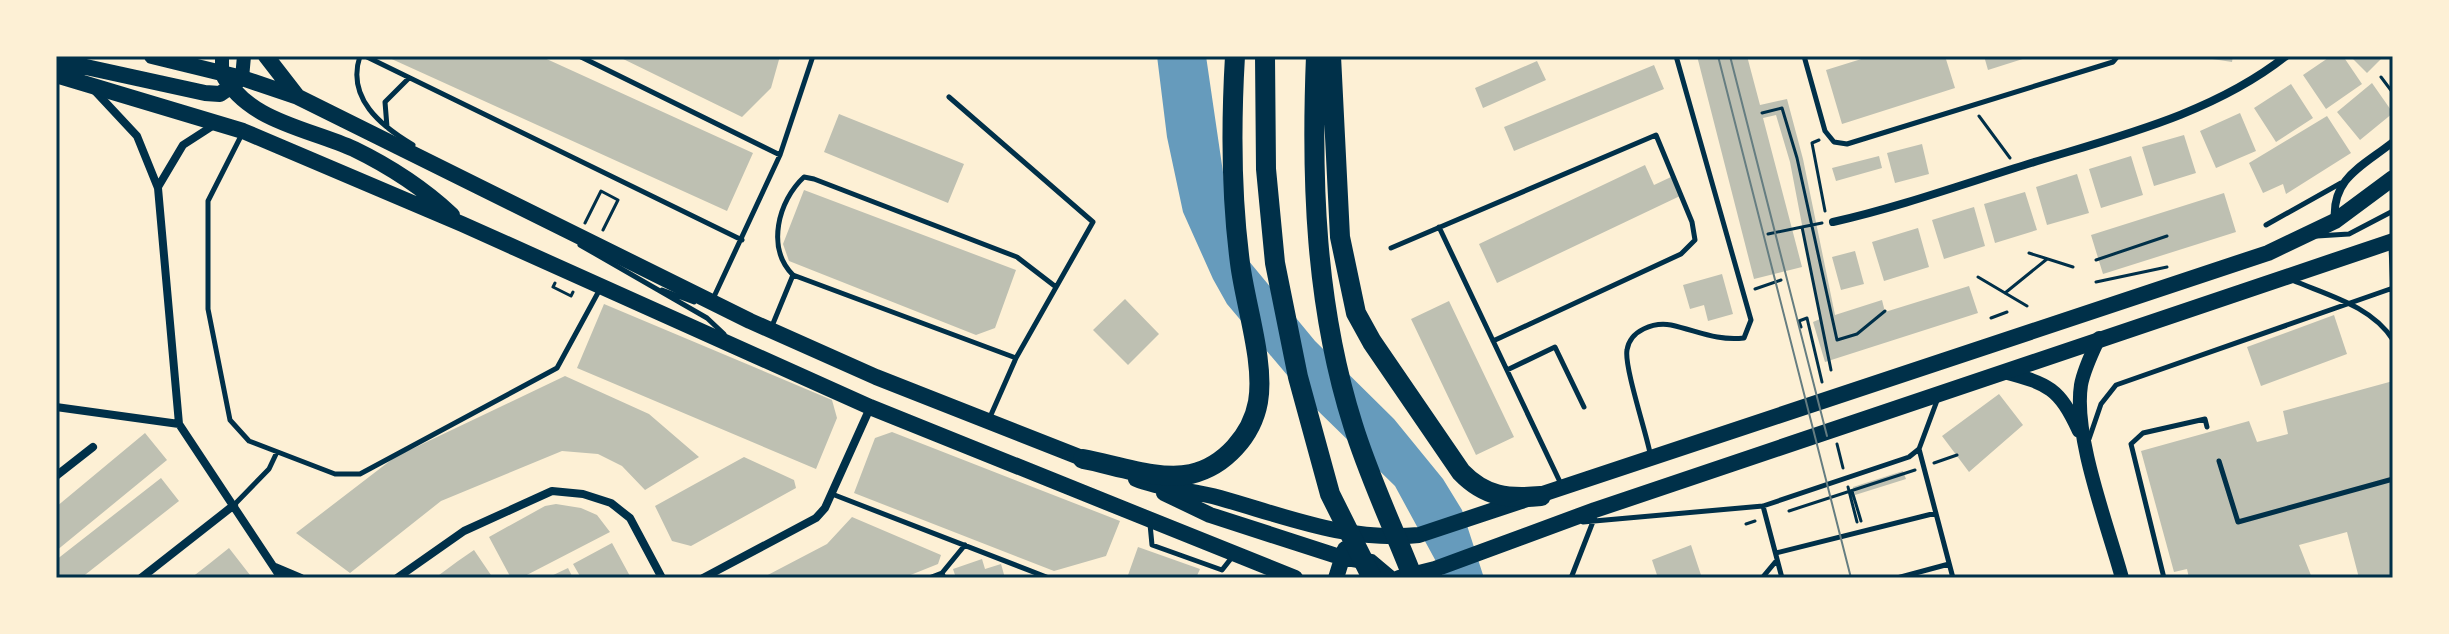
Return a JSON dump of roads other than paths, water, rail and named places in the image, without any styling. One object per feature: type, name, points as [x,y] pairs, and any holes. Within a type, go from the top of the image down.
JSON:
[{"type":"highway","points":[[1083,459],[1177,476],[1195,473],[1223,458],[1247,434],[1259,399],[1235,205],[1235,56]]},
{"type":"highway","points":[[1265,56],[1266,169],[1275,263],[1298,377],[1330,494],[1372,578]]},
{"type":"highway","points":[[1321,57],[1340,237],[1356,313],[1372,342],[1461,472],[1476,488],[1509,499],[1541,496]]},
{"type":"highway","points":[[1321,57],[1313,184],[1323,302],[1353,424],[1425,574]]},
{"type":"main road","points":[[152,56],[298,97],[770,330],[1141,482],[1210,515],[1340,557],[1371,562],[1390,578]]},
{"type":"main road","points":[[266,56],[298,97]]},
{"type":"main road","points":[[56,64],[86,67],[205,93],[220,94],[232,80]]},
{"type":"main road","points":[[56,75],[243,131],[462,224],[870,407],[1234,555],[1261,572],[1295,578]]},
{"type":"main road","points":[[232,80],[266,115],[355,150],[426,191],[462,224]]},
{"type":"main road","points":[[1141,482],[1218,497],[1313,527],[1354,535],[1419,535],[2049,327],[2308,237],[2393,178]]},
{"type":"main road","points":[[1399,578],[1425,574],[1491,546],[1552,525],[1595,515],[1939,393],[2392,241]]},
{"type":"main road","points":[[1336,578],[1340,557],[1354,535]]},
{"type":"street","points":[[222,56],[232,80]]},
{"type":"street","points":[[232,80],[244,56]]},
{"type":"street","points":[[1833,222],[2115,138],[2176,116],[2268,70],[2286,56]]},
{"type":"street","points":[[88,84],[137,136],[158,188],[179,424],[281,578]]},
{"type":"street","points":[[158,188],[183,145],[219,123]]},
{"type":"street","points":[[2335,221],[2333,201],[2341,183],[2393,142]]},
{"type":"street","points":[[2099,338],[2081,381],[2080,400],[2086,446],[2122,578]]},
{"type":"street","points":[[2004,372],[2042,382],[2055,390],[2063,399],[2086,446]]},
{"type":"street","points":[[56,407],[179,424]]},
{"type":"street","points":[[703,578],[816,518],[832,494],[870,407]]},
{"type":"street","points":[[56,476],[93,447]]},
{"type":"street","points":[[397,578],[464,531],[552,491],[583,494],[611,503],[630,518],[662,578]]},
{"type":"street","points":[[141,578],[234,505]]},
{"type":"street","points":[[274,567],[301,578]]},
{"type":"lane","points":[[739,349],[707,318],[646,285],[376,121],[358,87],[355,71],[362,56],[742,240]]},
{"type":"lane","points":[[579,56],[780,155]]},
{"type":"lane","points":[[712,301],[780,155],[813,56]]},
{"type":"lane","points":[[1651,458],[1627,351],[1634,335],[1645,327],[1668,324],[1723,340],[1744,338],[1751,320],[1676,56]]},
{"type":"lane","points":[[1804,56],[1829,136],[1834,142],[1847,144],[2113,62],[2118,56]]},
{"type":"lane","points":[[398,146],[384,121],[385,102],[409,78]]},
{"type":"lane","points":[[949,97],[1093,222],[1016,358],[988,421]]},
{"type":"lane","points":[[243,131],[208,201],[208,309],[230,420],[249,441],[335,474],[360,474],[419,445],[557,368],[565,359],[601,287]]},
{"type":"lane","points":[[1391,248],[1656,135],[1692,222],[1695,240],[1681,254],[1493,341]]},
{"type":"lane","points":[[1016,358],[793,275],[785,267],[776,245],[777,228],[795,186],[804,177],[1017,257],[1056,287]]},
{"type":"lane","points":[[2266,225],[2341,183]]},
{"type":"lane","points":[[2308,237],[2349,234],[2393,211]]},
{"type":"lane","points":[[1439,227],[1563,489]]},
{"type":"lane","points":[[2086,446],[2101,404],[2116,385],[2392,290],[2392,241]]},
{"type":"lane","points":[[770,330],[793,275]]},
{"type":"lane","points":[[2287,278],[2367,312],[2385,327],[2393,340]]},
{"type":"lane","points":[[646,285],[750,321]]},
{"type":"lane","points":[[1507,370],[1555,347],[1584,407]]},
{"type":"lane","points":[[1571,578],[1595,515],[1763,506],[1909,457],[1919,449],[1939,393]]},
{"type":"lane","points":[[2164,578],[2131,444],[2143,433],[2205,419],[2207,427]]},
{"type":"lane","points":[[1919,449],[1953,578]]},
{"type":"lane","points":[[234,505],[269,469],[277,452]]},
{"type":"lane","points":[[2219,461],[2238,522],[2393,479]]},
{"type":"lane","points":[[832,494],[1049,578]]},
{"type":"lane","points":[[1763,506],[1782,578]]},
{"type":"lane","points":[[1762,578],[1777,556],[1936,513]]},
{"type":"lane","points":[[929,578],[943,575],[965,545]]},
{"type":"lane","points":[[1897,578],[1949,564]]},
{"type":"water","points":[[1157,56],[1206,56],[1224,179],[1248,260],[1315,341],[1394,419],[1443,479],[1462,510],[1484,578],[1445,578],[1395,486],[1315,408],[1227,304],[1183,212],[1167,137]]},
{"type":"tram line","points":[[1718,56],[1851,578]]},
{"type":"tram line","points":[[1730,56],[1827,436]]}]
